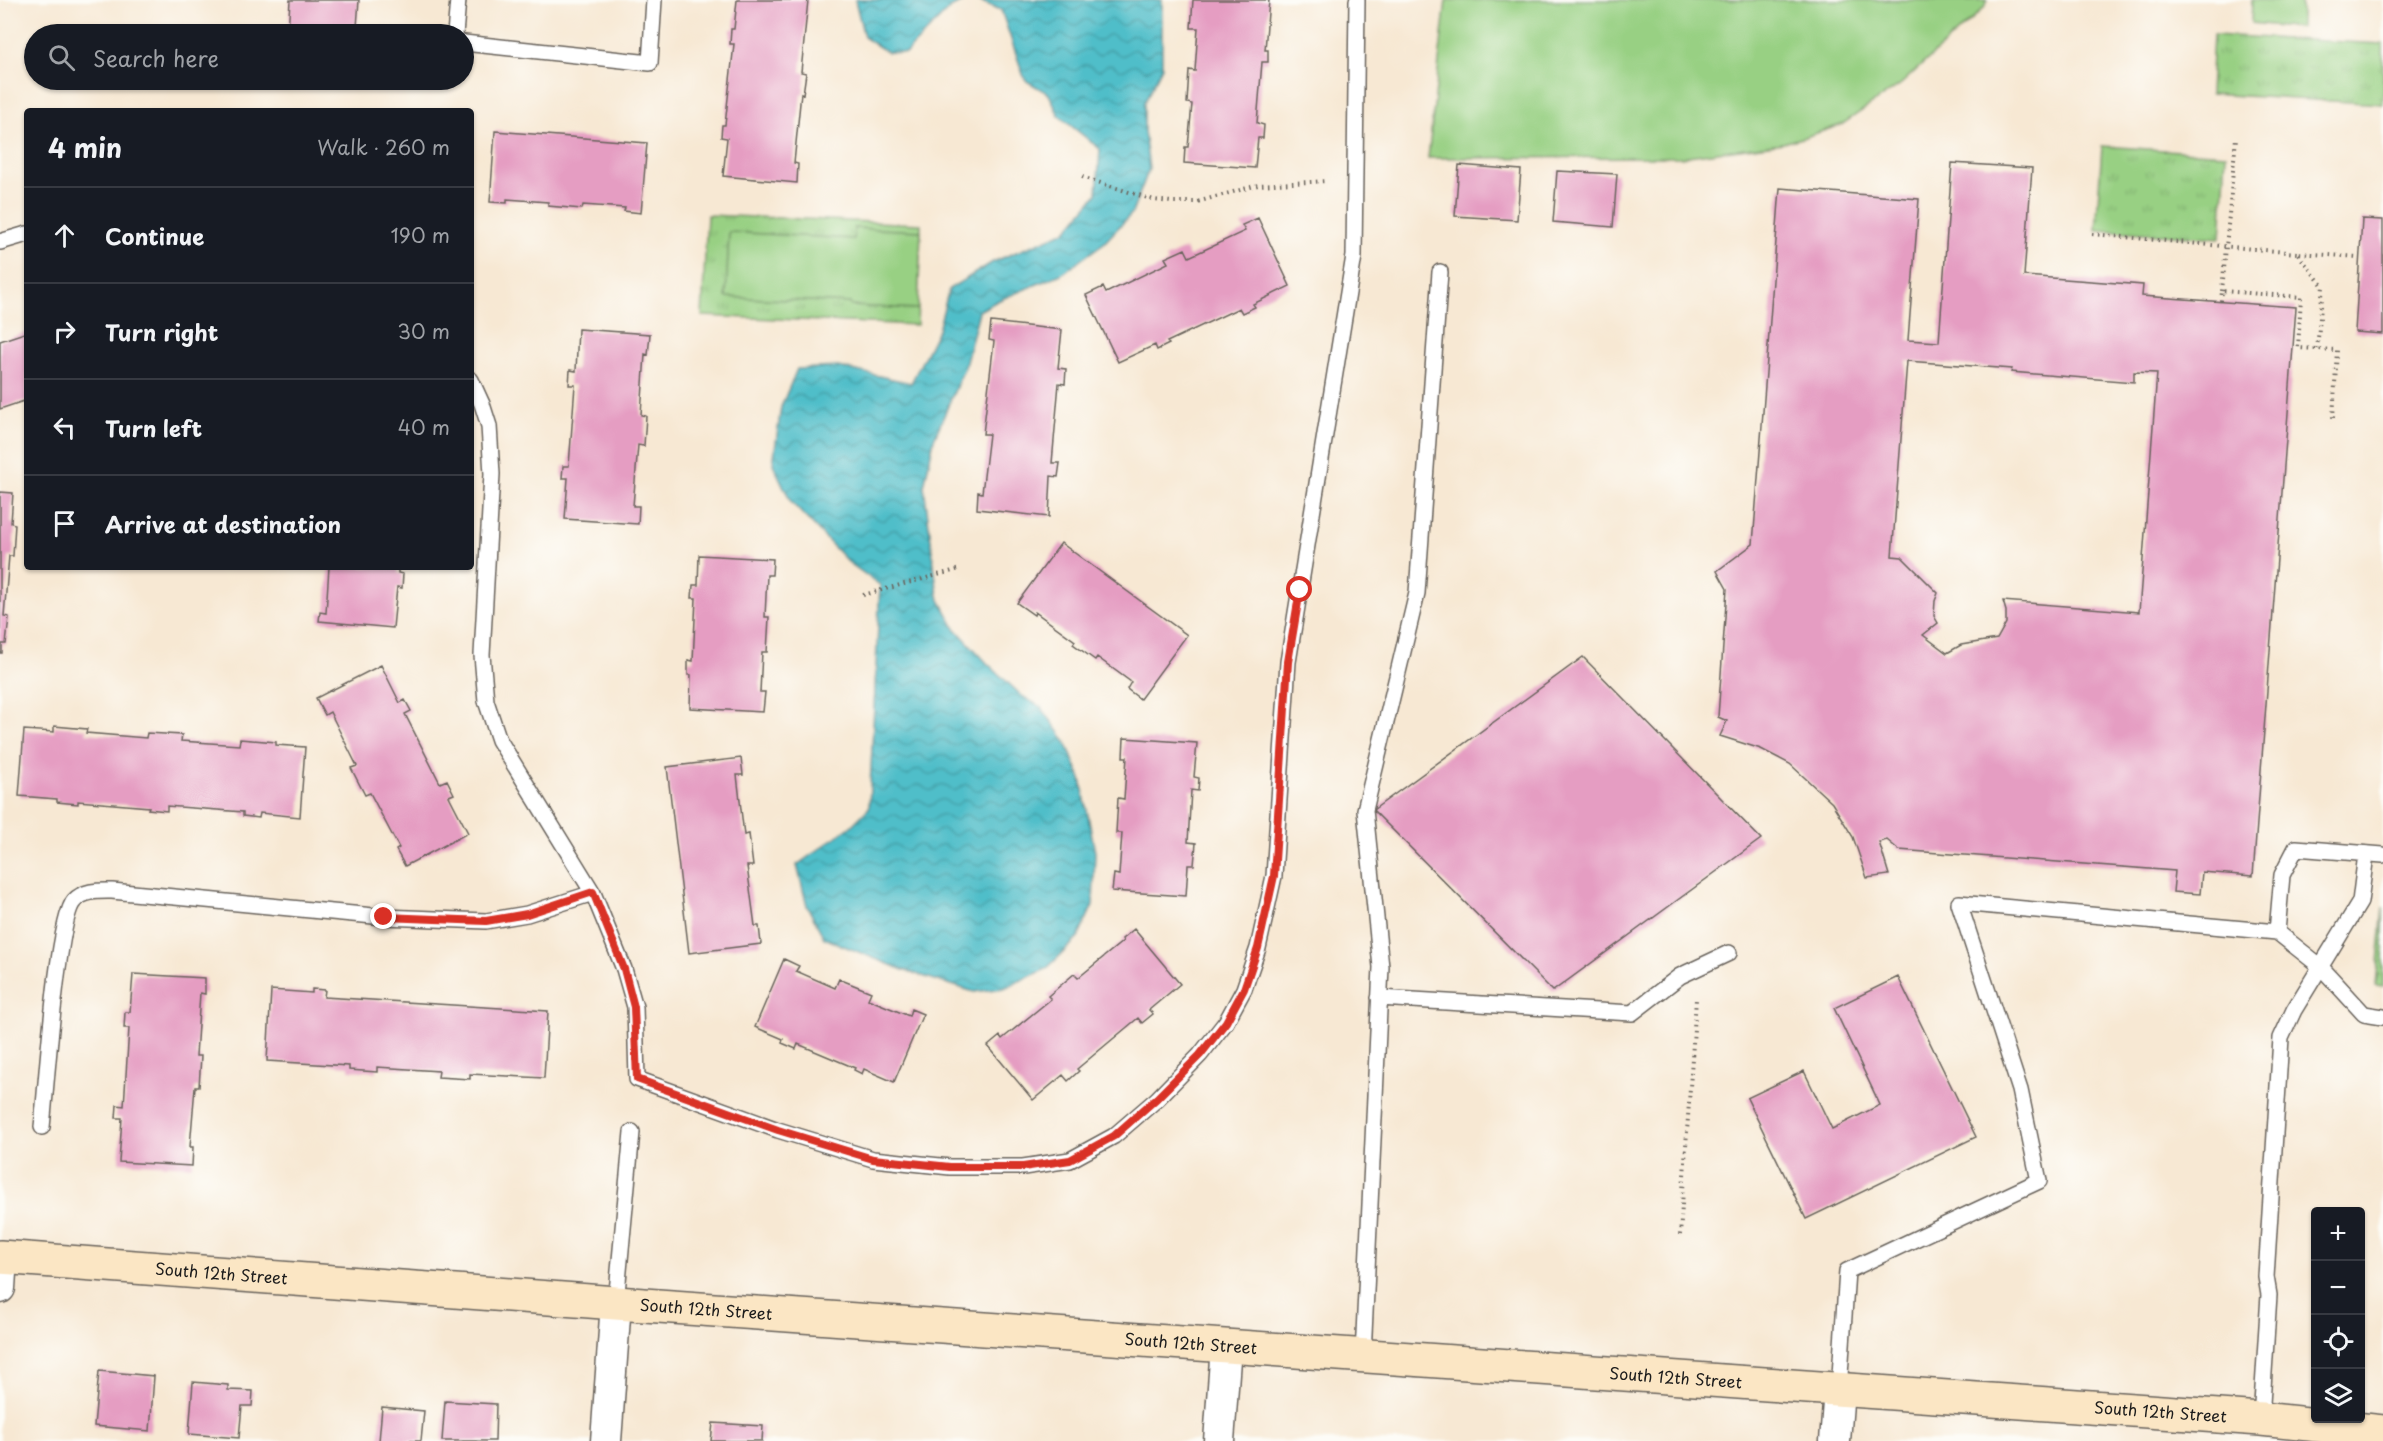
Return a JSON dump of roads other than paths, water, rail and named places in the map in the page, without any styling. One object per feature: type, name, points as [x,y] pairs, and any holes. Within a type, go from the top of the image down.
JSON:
[{"type":"main road","name":"South 12th Street","points":[[1,1267],[616,1303],[2260,1419],[2383,1432]]},
{"type":"street","points":[[606,1441],[616,1303]]},
{"type":"street","points":[[1219,1441],[1226,1346]]},
{"type":"street","points":[[1835,1441],[1839,1390]]},
{"type":"lane","points":[[456,24],[458,0]]},
{"type":"lane","points":[[474,44],[650,63],[654,0]]},
{"type":"lane","points":[[474,387],[489,426],[492,474],[482,655],[486,701],[499,741],[593,892],[624,969],[634,1007],[637,1079],[778,1130],[873,1159],[950,1167],[1023,1167],[1070,1160],[1114,1136],[1157,1098],[1200,1055],[1226,1022],[1244,989],[1258,948],[1274,876],[1288,662],[1354,256],[1357,0]]},
{"type":"lane","points":[[0,242],[24,235]]},
{"type":"lane","points":[[1363,1356],[1380,967],[1365,810],[1417,593],[1440,273]]},
{"type":"lane","points":[[2277,932],[2282,875],[2296,848],[2383,855]]},
{"type":"lane","points":[[2260,1419],[2269,1295],[2266,1277],[2281,1038],[2294,1010],[2360,902],[2366,854]]},
{"type":"lane","points":[[42,1126],[63,928],[71,903],[84,894],[92,891],[112,891],[384,917],[486,921],[527,914],[593,892]]},
{"type":"lane","points":[[1839,1390],[1847,1271],[2039,1181],[2020,1090],[1959,903],[2277,932],[2320,966],[2364,1014],[2383,1017]]},
{"type":"lane","points":[[1379,998],[1632,1013],[1680,976],[1729,953]]},
{"type":"lane","points":[[616,1303],[632,1132]]},
{"type":"water","points":[[855,0],[966,0],[950,8],[906,53],[887,52],[864,37]]},
{"type":"water","points":[[977,0],[1162,0],[1162,67],[1144,103],[1144,131],[1149,169],[1132,213],[1104,243],[1061,274],[979,311],[965,366],[934,439],[924,486],[938,596],[955,628],[1022,696],[1041,707],[1065,740],[1081,779],[1095,852],[1093,905],[1078,938],[1046,969],[1004,988],[974,992],[903,970],[824,938],[807,906],[797,865],[850,827],[869,808],[880,585],[848,562],[791,502],[773,464],[781,407],[797,369],[838,367],[911,383],[938,330],[949,289],[993,262],[1066,231],[1097,194],[1100,149],[1059,116],[1049,94],[1025,80],[1001,10]]}]
